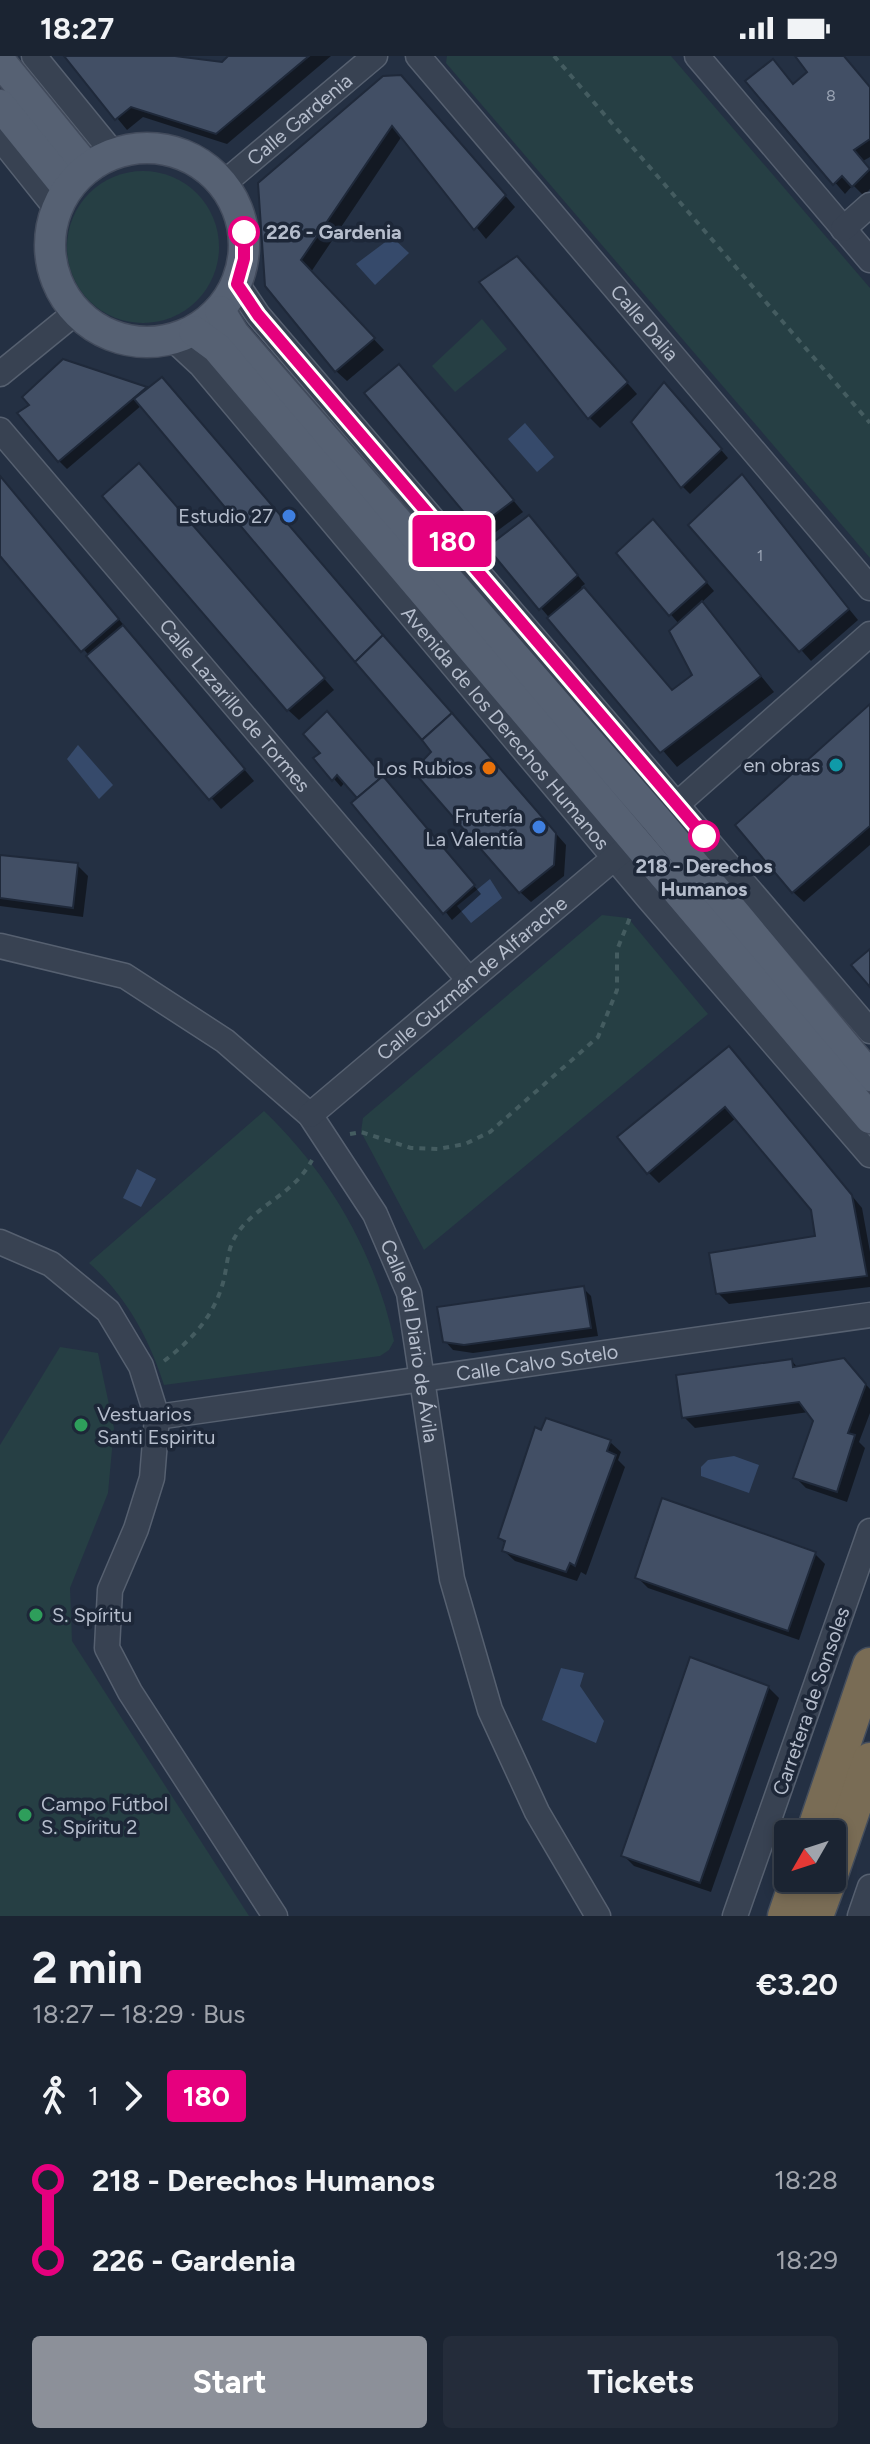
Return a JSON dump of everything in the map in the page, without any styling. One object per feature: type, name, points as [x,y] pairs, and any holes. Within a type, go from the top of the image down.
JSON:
[{"type":"highway","points":[[818,1820],[870,1665]]},
{"type":"highway","points":[[846,1830],[870,1760]]},
{"type":"highway","points":[[785,1916],[793,1892]]},
{"type":"highway","points":[[816,1916],[825,1892]]},
{"type":"main road","points":[[0,61],[81,179]]},
{"type":"main road","points":[[0,105],[81,179]]},
{"type":"main road","points":[[143,147],[173,151],[201,164],[223,184],[237,207],[244,232],[244,259],[237,284],[220,311],[183,335],[147,343],[120,339],[96,329],[76,312],[60,289],[51,263],[50,235],[81,179],[143,147]]},
{"type":"main road","points":[[220,311],[234,334],[667,813],[870,1076]]},
{"type":"main road","name":"Avenida de los Derechos Humanos","points":[[183,335],[217,348],[625,850],[870,1118]]},
{"type":"street","points":[[34,56],[81,179]]},
{"type":"street","name":"Calle Gardenia","points":[[223,184],[375,56]]},
{"type":"street","name":"Calle Dalia","points":[[418,56],[870,588]]},
{"type":"street","points":[[697,56],[870,260]]},
{"type":"street","points":[[0,138],[81,179]]},
{"type":"street","points":[[843,229],[870,205]]},
{"type":"street","points":[[237,284],[258,315],[667,813],[870,1031]]},
{"type":"street","points":[[0,374],[76,312]]},
{"type":"street","name":"Calle Lazarillo de Tormes","points":[[0,430],[469,980]]},
{"type":"street","name":"Calle Guzmán de Alfarache","points":[[310,1115],[625,850],[870,634]]},
{"type":"street","name":"Avenida de los Derechos Humanos","points":[[625,850],[649,899],[870,1155]]},
{"type":"street","name":"Calle del Diario de Ávila","points":[[0,946],[125,976],[225,1041],[310,1115],[375,1214],[409,1293],[452,1579],[490,1710],[537,1812],[598,1916]]},
{"type":"street","points":[[0,1242],[51,1264],[108,1311],[141,1366],[157,1417],[152,1478],[136,1529],[110,1590],[107,1648],[130,1692],[275,1916]]},
{"type":"street","name":"Calle Calvo Sotelo","points":[[157,1417],[870,1315]]},
{"type":"street","name":"Carretera de Sonsoles","points":[[735,1916],[870,1531]]},
{"type":"street","points":[[860,1916],[870,1887]]},
{"type":"path","points":[[554,56],[870,423]]},
{"type":"path","points":[[141,1366],[158,1365],[205,1323],[220,1297],[233,1239],[251,1219],[302,1178],[324,1136],[361,1132],[411,1148],[438,1149],[465,1144],[490,1132],[598,1037],[617,990],[617,950],[628,918],[649,899]]},
{"type":"green space","points":[[447,56],[671,56],[870,288],[870,558],[446,63]]},
{"type":"green space","points":[[143,171],[172,177],[196,194],[213,218],[219,247],[213,276],[196,300],[172,317],[143,323],[114,317],[90,300],[73,276],[67,247],[73,218],[90,194],[114,177]]},
{"type":"green space","points":[[482,319],[507,349],[455,392],[432,366]]},
{"type":"green space","points":[[602,915],[628,918],[708,1014],[424,1250],[361,1132],[363,1118]]},
{"type":"green space","points":[[264,1111],[309,1160],[346,1216],[375,1277],[394,1341],[389,1350],[380,1356],[164,1385],[135,1319],[114,1289],[89,1263]]},
{"type":"green space","name":"S. Spíritu","points":[[60,1347],[98,1353],[114,1428],[108,1493],[70,1588],[72,1641],[249,1916],[0,1916],[0,1445]]},
{"type":"water","points":[[392,237],[409,253],[375,285],[356,264]]},
{"type":"water","points":[[525,423],[554,457],[537,472],[508,439]]},
{"type":"water","points":[[78,745],[113,785],[99,799],[67,759]]},
{"type":"water","points":[[490,879],[502,898],[471,923],[457,906]]},
{"type":"water","points":[[137,1169],[156,1179],[141,1207],[123,1198]]},
{"type":"water","points":[[734,1456],[759,1465],[749,1493],[701,1476],[701,1467],[708,1460]]},
{"type":"water","points":[[561,1668],[584,1673],[580,1686],[604,1721],[596,1743],[542,1720]]},
{"type":"building","points":[[64,56],[175,56],[222,62],[228,56],[309,56],[216,134],[131,107],[115,120]]},
{"type":"building","points":[[795,56],[844,56],[870,87],[870,139],[854,150],[870,169],[852,187],[842,176],[833,185],[745,81],[773,59],[793,84],[807,72]]},
{"type":"building","points":[[401,75],[506,195],[474,230],[392,126],[301,260],[375,338],[335,372],[265,286],[258,183],[383,76]]},
{"type":"building","points":[[517,256],[628,382],[588,419],[479,282]]},
{"type":"building","points":[[63,359],[147,387],[58,462],[17,413],[29,405],[22,397]]},
{"type":"building","points":[[399,364],[514,500],[477,528],[364,393]]},
{"type":"building","points":[[162,377],[383,635],[355,662],[134,399]]},
{"type":"building","points":[[664,382],[722,449],[681,488],[631,422]]},
{"type":"building","points":[[139,463],[325,678],[287,711],[102,496]]},
{"type":"building","points":[[742,474],[849,609],[799,652],[688,525]]},
{"type":"building","points":[[0,476],[119,619],[81,652],[0,556]]},
{"type":"building","points":[[529,515],[578,575],[539,610],[487,547]]},
{"type":"building","points":[[653,519],[707,582],[669,616],[616,553]]},
{"type":"building","points":[[584,587],[672,690],[692,675],[669,631],[702,601],[761,676],[660,753],[547,618]]},
{"type":"building","points":[[123,625],[245,769],[209,800],[86,656]]},
{"type":"building","points":[[383,635],[452,713],[422,740],[355,662]]},
{"type":"building","name":"en obras","points":[[870,704],[870,826],[792,893],[735,825]]},
{"type":"building","points":[[327,711],[383,776],[357,798],[337,775],[332,781],[313,758],[320,753],[303,734]]},
{"type":"building","points":[[452,713],[556,833],[554,865],[519,893],[413,771],[431,752],[422,740]]},
{"type":"building","points":[[383,776],[475,885],[443,914],[351,803]]},
{"type":"building","points":[[0,855],[78,863],[73,908],[0,898]]},
{"type":"building","points":[[870,949],[870,987],[851,965]]},
{"type":"building","points":[[729,1046],[852,1195],[867,1276],[716,1294],[709,1253],[815,1236],[811,1210],[725,1107],[647,1174],[617,1137]]},
{"type":"building","points":[[584,1286],[591,1328],[464,1345],[443,1342],[437,1307]]},
{"type":"building","points":[[844,1358],[866,1384],[848,1433],[855,1435],[837,1492],[793,1478],[813,1421],[799,1402],[682,1418],[676,1375],[792,1359],[793,1367]]},
{"type":"building","points":[[546,1418],[611,1440],[607,1451],[616,1455],[575,1566],[570,1563],[566,1572],[502,1551],[505,1541],[498,1538],[535,1427],[541,1430]]},
{"type":"building","points":[[662,1498],[816,1552],[788,1631],[635,1578]]},
{"type":"building","points":[[690,1657],[769,1686],[700,1883],[621,1856]]},
{"type":"bus line","name":"180","points":[[244,232],[244,259],[237,284],[258,315],[704,836]]},
{"type":"place","name":"226 - Gardenia","points":[[244,232]]},
{"type":"place","name":"Estudio 27","points":[[289,516]]},
{"type":"place","name":"en obras","points":[[836,765]]},
{"type":"place","name":"Los Rubios","points":[[489,768]]},
{"type":"place","name":"Frutería La Valentía","points":[[539,827]]},
{"type":"place","name":"218 - Derechos Humanos","points":[[704,836]]},
{"type":"place","name":"Vestuarios Santi Espiritu","points":[[81,1425]]},
{"type":"place","name":"S. Spíritu","points":[[36,1615]]},
{"type":"place","name":"Campo Fútbol S. Spíritu 2","points":[[25,1815]]}]
